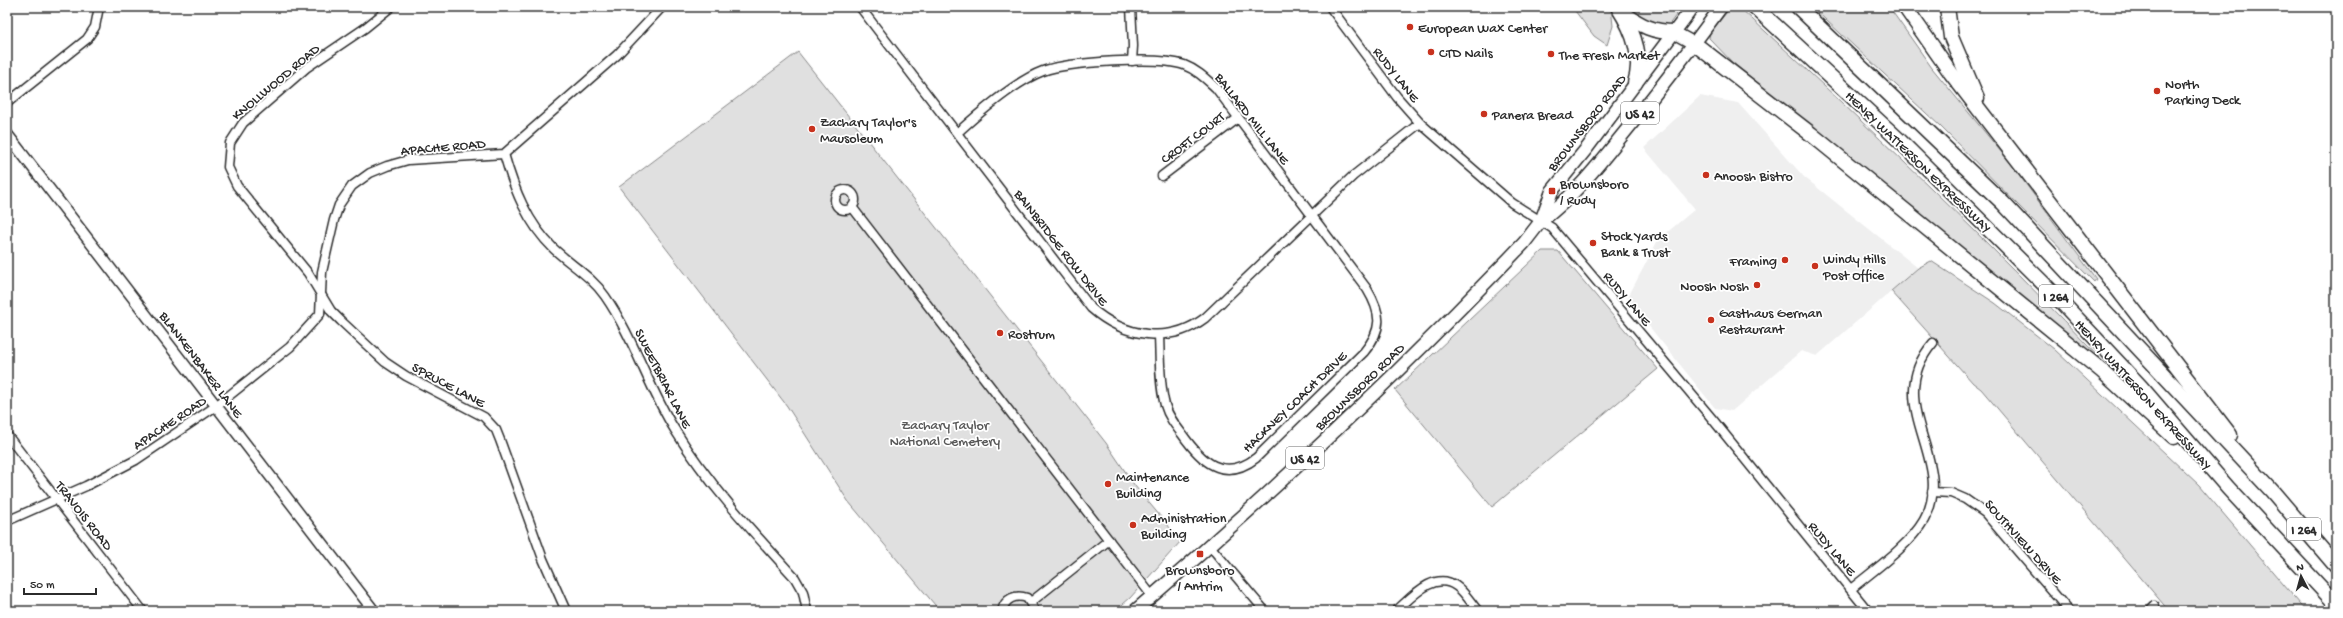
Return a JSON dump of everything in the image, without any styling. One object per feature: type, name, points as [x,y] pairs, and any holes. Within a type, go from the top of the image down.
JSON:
[{"type":"highway","name":"HENRY WATTERSON EXPRESSWAY","points":[[1755,7],[1899,140],[2027,266],[2141,387],[2228,488],[2336,604]]},
{"type":"highway","name":"HENRY WATTERSON EXPRESSWAY","points":[[1798,7],[2003,203],[2272,491],[2336,566]]},
{"type":"highway","points":[[1905,7],[1920,31],[2176,362],[2272,491]]},
{"type":"highway","points":[[1947,7],[1951,37],[1986,118]]},
{"type":"highway","points":[[1619,8],[1640,25],[1660,32],[1673,32]]},
{"type":"highway","points":[[1619,8],[1638,48],[1639,68],[1636,83]]},
{"type":"highway","points":[[1695,44],[1811,134],[2102,371],[2228,488]]},
{"type":"main road","name":"BROWNSBORO ROAD","points":[[1541,222],[1552,191],[1587,148],[1693,7]]},
{"type":"main road","name":"BROWNSBORO ROAD","points":[[1135,611],[1210,546],[1395,373],[1488,281],[1524,243],[1541,222],[1563,205],[1626,131],[1695,44],[1718,11]]},
{"type":"main road","points":[[1673,32],[1695,44]]},
{"type":"street","points":[[7,103],[86,39],[95,27],[98,7]]},
{"type":"street","name":"KNOLLWOOD ROAD","points":[[322,293],[308,273],[237,186],[228,167],[228,150],[234,135],[243,123],[306,68],[365,28],[391,7]]},
{"type":"street","name":"APACHE ROAD","points":[[7,521],[57,500],[136,460],[216,406],[274,361],[305,332],[320,314],[322,272],[336,212],[347,192],[365,177],[387,166],[408,160],[504,154],[617,55],[662,7]]},
{"type":"street","name":"BAINBRIDGE ROW DRIVE","points":[[860,7],[1091,308],[1115,326],[1148,335],[1159,335],[1184,330],[1205,318],[1363,168],[1420,123]]},
{"type":"street","points":[[1132,7],[1132,60]]},
{"type":"street","name":"RUDY LANE","points":[[1330,7],[1397,98],[1420,123],[1512,203],[1552,228],[1714,421],[1868,611]]},
{"type":"street","name":"BALLARD MILL LANE","points":[[957,133],[1024,80],[1042,71],[1075,64],[1132,60],[1177,63],[1196,71],[1216,88],[1237,119],[1312,215],[1367,289],[1377,310],[1379,321]]},
{"type":"street","name":"CROFT COURT","points":[[1162,176],[1237,119]]},
{"type":"street","name":"BLANKENBAKER LANE","points":[[7,134],[374,611]]},
{"type":"street","name":"SWEETBRIAR LANE","points":[[504,154],[518,195],[529,217],[554,249],[589,278],[604,295],[618,317],[656,396],[683,443],[713,485],[795,578],[803,592],[807,611]]},
{"type":"street","points":[[852,207],[1152,596]]},
{"type":"street","name":"SPRUCE LANE","points":[[322,293],[331,311],[385,362],[434,393],[478,413],[489,422],[500,440],[543,559],[566,611]]},
{"type":"street","name":"HACKNEY COACH DRIVE","points":[[1159,335],[1163,393],[1170,418],[1199,456],[1213,466],[1231,469],[1240,468],[1256,458],[1345,371],[1371,344],[1375,337],[1379,321]]},
{"type":"street","points":[[1851,589],[1908,540],[1918,529],[1927,514],[1932,492],[1929,456],[1915,414],[1913,394],[1915,377],[1920,363],[1933,343]]},
{"type":"street","name":"TRAVOIS ROAD","points":[[7,435],[143,611]]},
{"type":"street","name":"SOUTHVIEW DRIVE","points":[[1932,492],[1951,493],[1964,498],[1985,513],[2069,611]]},
{"type":"street","points":[[1031,602],[1109,540]]},
{"type":"street","points":[[1210,546],[1265,611]]},
{"type":"street","points":[[1396,611],[1429,584],[1445,581],[1456,586],[1478,611]]},
{"type":"street","points":[[1002,611],[1004,604],[1012,598],[1022,596],[1031,602],[1035,611]]},
{"type":"shaded area","points":[[1700,96],[1738,103],[1804,177],[1918,268],[1817,356],[1801,351],[1732,411],[1715,408],[1627,299],[1658,240],[1695,209],[1644,148]]},
{"type":"green space","points":[[1572,7],[1611,7],[1613,26],[1607,45],[1594,36]]},
{"type":"green space","points":[[1629,7],[1682,7],[1668,26],[1650,22]]},
{"type":"green space","points":[[1731,7],[1739,7],[1834,95],[1973,229],[2108,367],[1732,62],[1709,38],[1710,33]]},
{"type":"green space","points":[[1812,7],[1889,7],[1932,68],[2011,164],[2096,279],[2094,282],[1940,126]]},
{"type":"green space","name":"Zachary Taylor National Cemetery","points":[[798,52],[1106,443],[1135,486],[1181,541],[1130,598],[1115,611],[940,611],[848,501],[787,406],[619,187]]},
{"type":"green space","points":[[1542,251],[1558,251],[1658,369],[1492,507],[1395,390]]},
{"type":"green space","points":[[1931,261],[1995,303],[2054,349],[2199,485],[2306,611],[2169,611],[1981,389],[1973,383],[1891,291],[1918,268]]},
{"type":"place","name":"European Wax Center","points":[[1410,27]]},
{"type":"place","name":"CTD Nails","points":[[1431,52]]},
{"type":"place","name":"The Fresh Market","points":[[1551,54]]},
{"type":"place","name":"North Parking Deck","points":[[2157,91]]},
{"type":"place","name":"Panera Bread","points":[[1484,114]]},
{"type":"place","name":"Zachary Taylor's Mausoleum","points":[[812,129]]},
{"type":"place","name":"Anoosh Bistro","points":[[1706,175]]},
{"type":"place","name":"Brownsboro / Rudy","points":[[1552,191]]},
{"type":"place","name":"Stock Yards Bank & Trust","points":[[1593,243]]},
{"type":"place","name":"Framing","points":[[1785,260]]},
{"type":"place","name":"Windy Hills Post Office","points":[[1815,266]]},
{"type":"place","name":"Noosh Nosh","points":[[1757,285]]},
{"type":"place","name":"Gasthaus German Restaurant","points":[[1711,320]]},
{"type":"place","name":"Rostrum","points":[[1000,333]]},
{"type":"place","name":"Maintenance Building","points":[[1108,484]]},
{"type":"place","name":"Administration Building","points":[[1133,525]]},
{"type":"place","name":"Brownsboro / Antrim","points":[[1200,554]]}]
